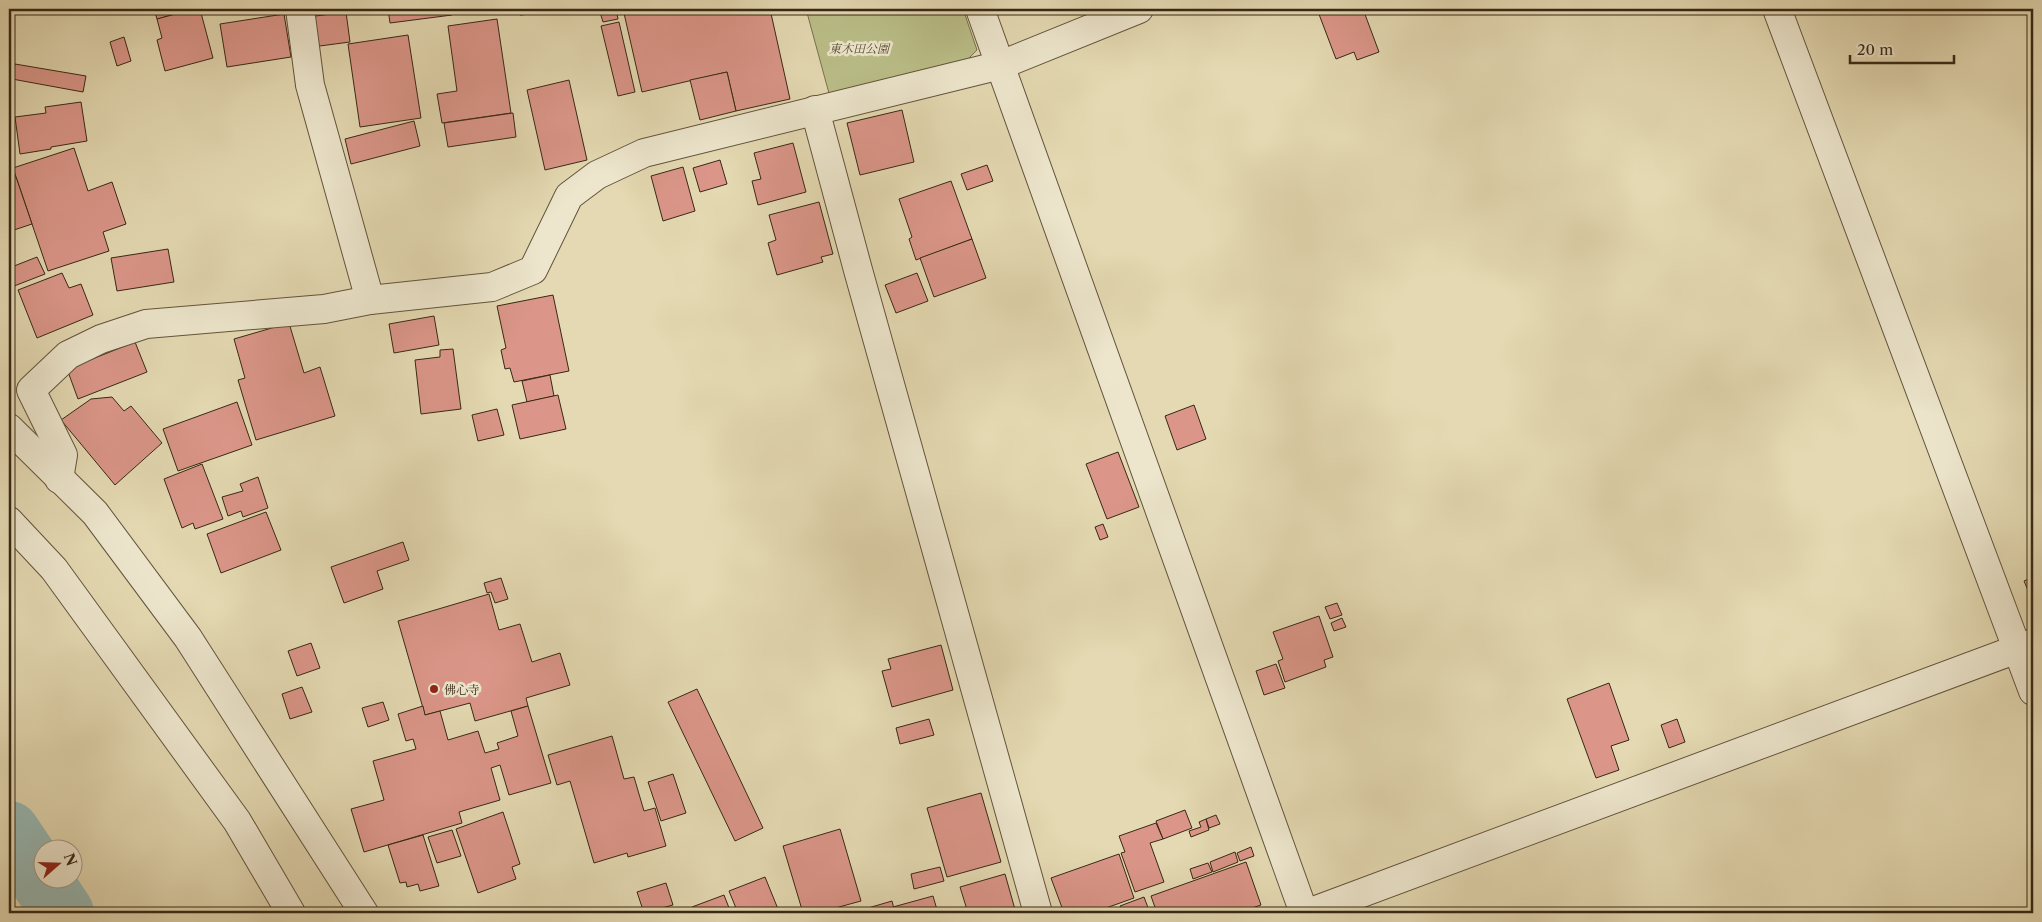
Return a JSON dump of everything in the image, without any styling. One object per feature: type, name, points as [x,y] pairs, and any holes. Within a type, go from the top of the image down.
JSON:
[{"type":"street","points":[[300,9],[310,84],[370,300]]},
{"type":"street","points":[[980,9],[1306,913],[2026,646]]},
{"type":"street","points":[[59,479],[63,455],[31,390],[68,355],[100,339],[146,324],[324,309],[370,300],[492,287],[533,270],[569,196],[597,175],[644,152],[1001,65],[1140,9]]},
{"type":"street","points":[[1777,9],[2026,646],[2033,691]]},
{"type":"street","points":[[815,110],[1038,913]]},
{"type":"street","points":[[9,428],[95,513],[188,638],[364,913]]},
{"type":"street","points":[[9,521],[54,569],[238,822],[291,913]]},
{"type":"green space","name":"東木田公園","points":[[806,9],[963,9],[977,50],[967,60],[830,97]]},
{"type":"building","points":[[154,9],[193,9],[157,19]]},
{"type":"building","points":[[200,9],[213,58],[165,71],[157,40],[162,38],[157,19]]},
{"type":"building","points":[[388,9],[451,9],[452,15],[390,23]]},
{"type":"building","points":[[519,9],[562,9],[563,11],[520,15]]},
{"type":"building","points":[[599,9],[616,9],[618,19],[603,22]]},
{"type":"building","points":[[623,9],[770,9],[790,99],[736,111],[727,72],[642,92]]},
{"type":"building","points":[[1317,9],[1363,9],[1379,52],[1357,60],[1354,52],[1336,59]]},
{"type":"building","points":[[346,12],[350,42],[312,47],[308,17]]},
{"type":"building","points":[[284,14],[291,57],[227,67],[220,24]]},
{"type":"building","points":[[497,19],[511,113],[442,123],[437,94],[457,91],[448,26]]},
{"type":"building","points":[[619,22],[635,92],[618,96],[601,26]]},
{"type":"building","points":[[408,35],[421,118],[360,127],[348,44]]},
{"type":"building","points":[[124,37],[131,61],[117,66],[110,42]]},
{"type":"building","points":[[15,64],[86,76],[83,92],[12,79]]},
{"type":"building","points":[[727,72],[736,111],[700,120],[690,80]]},
{"type":"building","points":[[569,80],[587,160],[545,170],[527,90]]},
{"type":"building","points":[[81,102],[87,141],[20,154],[15,117],[46,113],[45,107]]},
{"type":"building","points":[[902,110],[914,162],[860,175],[847,123]]},
{"type":"building","points":[[513,113],[516,137],[448,147],[444,123]]},
{"type":"building","points":[[414,121],[420,146],[351,164],[345,139]]},
{"type":"building","points":[[793,143],[806,192],[758,205],[752,181],[761,179],[754,153]]},
{"type":"building","points":[[74,148],[88,191],[112,182],[126,224],[103,232],[109,251],[48,271],[13,168]]},
{"type":"building","points":[[720,160],[727,184],[700,192],[693,168]]},
{"type":"building","points":[[987,165],[993,181],[967,190],[961,174]]},
{"type":"building","points":[[683,167],[695,211],[663,221],[651,176]]},
{"type":"building","points":[[16,177],[32,224],[14,230],[9,214],[9,179]]},
{"type":"building","points":[[951,181],[972,239],[916,260],[909,239],[912,237],[899,199]]},
{"type":"building","points":[[819,202],[833,254],[821,257],[823,262],[777,275],[768,243],[776,240],[769,215]]},
{"type":"building","points":[[972,239],[986,278],[934,297],[920,258]]},
{"type":"building","points":[[168,249],[174,282],[117,291],[111,258]]},
{"type":"building","points":[[37,257],[45,274],[9,288],[9,268]]},
{"type":"building","points":[[62,273],[69,288],[81,284],[93,315],[37,338],[18,290]]},
{"type":"building","points":[[917,273],[928,301],[896,313],[885,285]]},
{"type":"building","points":[[553,295],[569,371],[514,382],[510,368],[505,369],[501,350],[506,348],[497,306]]},
{"type":"building","points":[[434,316],[439,345],[394,353],[389,324]]},
{"type":"building","points":[[289,323],[304,373],[320,367],[335,416],[256,440],[238,380],[245,378],[234,339]]},
{"type":"building","points":[[135,342],[147,372],[78,399],[67,369]]},
{"type":"building","points":[[453,349],[461,409],[421,414],[415,360],[440,357],[440,350]]},
{"type":"building","points":[[550,375],[554,396],[527,402],[522,381]]},
{"type":"building","points":[[558,395],[566,429],[520,439],[512,405]]},
{"type":"building","points":[[112,397],[124,411],[131,406],[162,443],[115,485],[61,420],[91,399]]},
{"type":"building","points":[[237,402],[252,445],[178,471],[163,429]]},
{"type":"building","points":[[1194,405],[1206,439],[1177,450],[1165,416]]},
{"type":"building","points":[[497,409],[504,435],[478,441],[472,415]]},
{"type":"building","points":[[1118,452],[1139,507],[1107,519],[1086,464]]},
{"type":"building","points":[[202,464],[223,519],[195,529],[193,523],[182,528],[164,479]]},
{"type":"building","points":[[258,477],[268,508],[243,517],[241,511],[228,516],[222,497],[243,491],[240,484]]},
{"type":"building","points":[[266,512],[281,550],[221,573],[207,534]]},
{"type":"building","points":[[1103,524],[1108,537],[1100,540],[1095,527]]},
{"type":"building","points":[[403,542],[409,560],[377,571],[383,589],[344,603],[331,567]]},
{"type":"building","points":[[2033,577],[2033,602],[2024,581]]},
{"type":"building","points":[[501,578],[508,599],[495,603],[491,592],[487,593],[484,583]]},
{"type":"building","points":[[489,594],[499,630],[520,624],[532,662],[560,653],[570,685],[526,698],[528,706],[475,721],[470,703],[425,715],[398,621]]},
{"type":"building","points":[[1337,603],[1342,615],[1330,619],[1325,607]]},
{"type":"building","points":[[1319,616],[1333,657],[1324,660],[1326,667],[1285,682],[1278,661],[1283,659],[1273,632]]},
{"type":"building","points":[[1342,618],[1346,627],[1334,631],[1331,623]]},
{"type":"building","points":[[311,643],[320,668],[297,676],[288,651]]},
{"type":"building","points":[[941,645],[953,690],[892,707],[882,671],[891,669],[888,659]]},
{"type":"building","points":[[1276,664],[1285,688],[1264,695],[1256,671]]},
{"type":"building","points":[[1609,683],[1629,740],[1611,746],[1619,770],[1596,778],[1567,699]]},
{"type":"building","points":[[302,687],[312,712],[290,719],[282,694]]},
{"type":"building","points":[[697,689],[763,828],[735,841],[668,702]]},
{"type":"building","points":[[383,702],[389,720],[368,727],[362,708]]},
{"type":"building","points":[[423,706],[425,715],[440,711],[448,740],[478,731],[485,753],[499,749],[497,743],[518,736],[511,711],[528,706],[551,783],[509,795],[500,765],[491,768],[500,800],[459,812],[462,823],[364,852],[351,809],[384,800],[373,761],[416,749],[413,739],[406,741],[398,714]]},
{"type":"building","points":[[929,719],[934,735],[900,744],[896,728]]},
{"type":"building","points":[[1677,719],[1685,742],[1669,748],[1661,725]]},
{"type":"building","points":[[612,736],[624,779],[634,777],[644,811],[655,808],[666,846],[628,857],[627,853],[594,863],[570,781],[557,785],[548,755]]},
{"type":"building","points":[[673,774],[686,813],[661,821],[648,782]]},
{"type":"building","points":[[981,793],[1001,862],[947,877],[927,808]]},
{"type":"building","points":[[1185,810],[1192,828],[1163,839],[1156,821]]},
{"type":"building","points":[[503,812],[520,864],[512,867],[516,879],[478,893],[456,829]]},
{"type":"building","points":[[1216,815],[1220,824],[1209,828],[1206,819]]},
{"type":"building","points":[[1206,819],[1209,830],[1191,837],[1189,831],[1201,827],[1199,822]]},
{"type":"building","points":[[1156,823],[1163,839],[1150,843],[1164,882],[1135,892],[1121,853],[1125,852],[1119,836]]},
{"type":"building","points":[[840,829],[861,901],[817,913],[803,913],[783,846]]},
{"type":"building","points":[[452,830],[461,856],[437,863],[428,837]]},
{"type":"building","points":[[423,835],[439,886],[420,891],[418,884],[407,887],[406,882],[400,883],[388,845]]},
{"type":"building","points":[[1251,847],[1254,856],[1240,861],[1237,853]]},
{"type":"building","points":[[1235,852],[1238,862],[1213,872],[1210,862]]},
{"type":"building","points":[[1119,854],[1134,898],[1092,913],[1064,913],[1051,878]]},
{"type":"building","points":[[1246,862],[1261,905],[1237,913],[1157,913],[1151,896]]},
{"type":"building","points":[[1208,863],[1212,872],[1193,879],[1190,869]]},
{"type":"building","points":[[940,867],[944,881],[914,889],[911,874]]},
{"type":"building","points":[[1005,874],[1016,913],[968,913],[960,887]]},
{"type":"building","points":[[765,877],[778,909],[767,913],[738,913],[729,891]]},
{"type":"building","points":[[666,883],[673,905],[644,913],[637,892]]},
{"type":"building","points":[[724,895],[731,913],[695,913],[692,907]]},
{"type":"building","points":[[933,896],[938,913],[895,913],[893,907]]},
{"type":"building","points":[[1144,897],[1150,913],[1123,913],[1120,906]]},
{"type":"building","points":[[892,901],[895,913],[851,913]]},
{"type":"waterway","points":[[9,832],[63,913]]},
{"type":"place","name":"佛心寺","points":[[434,689]]}]
